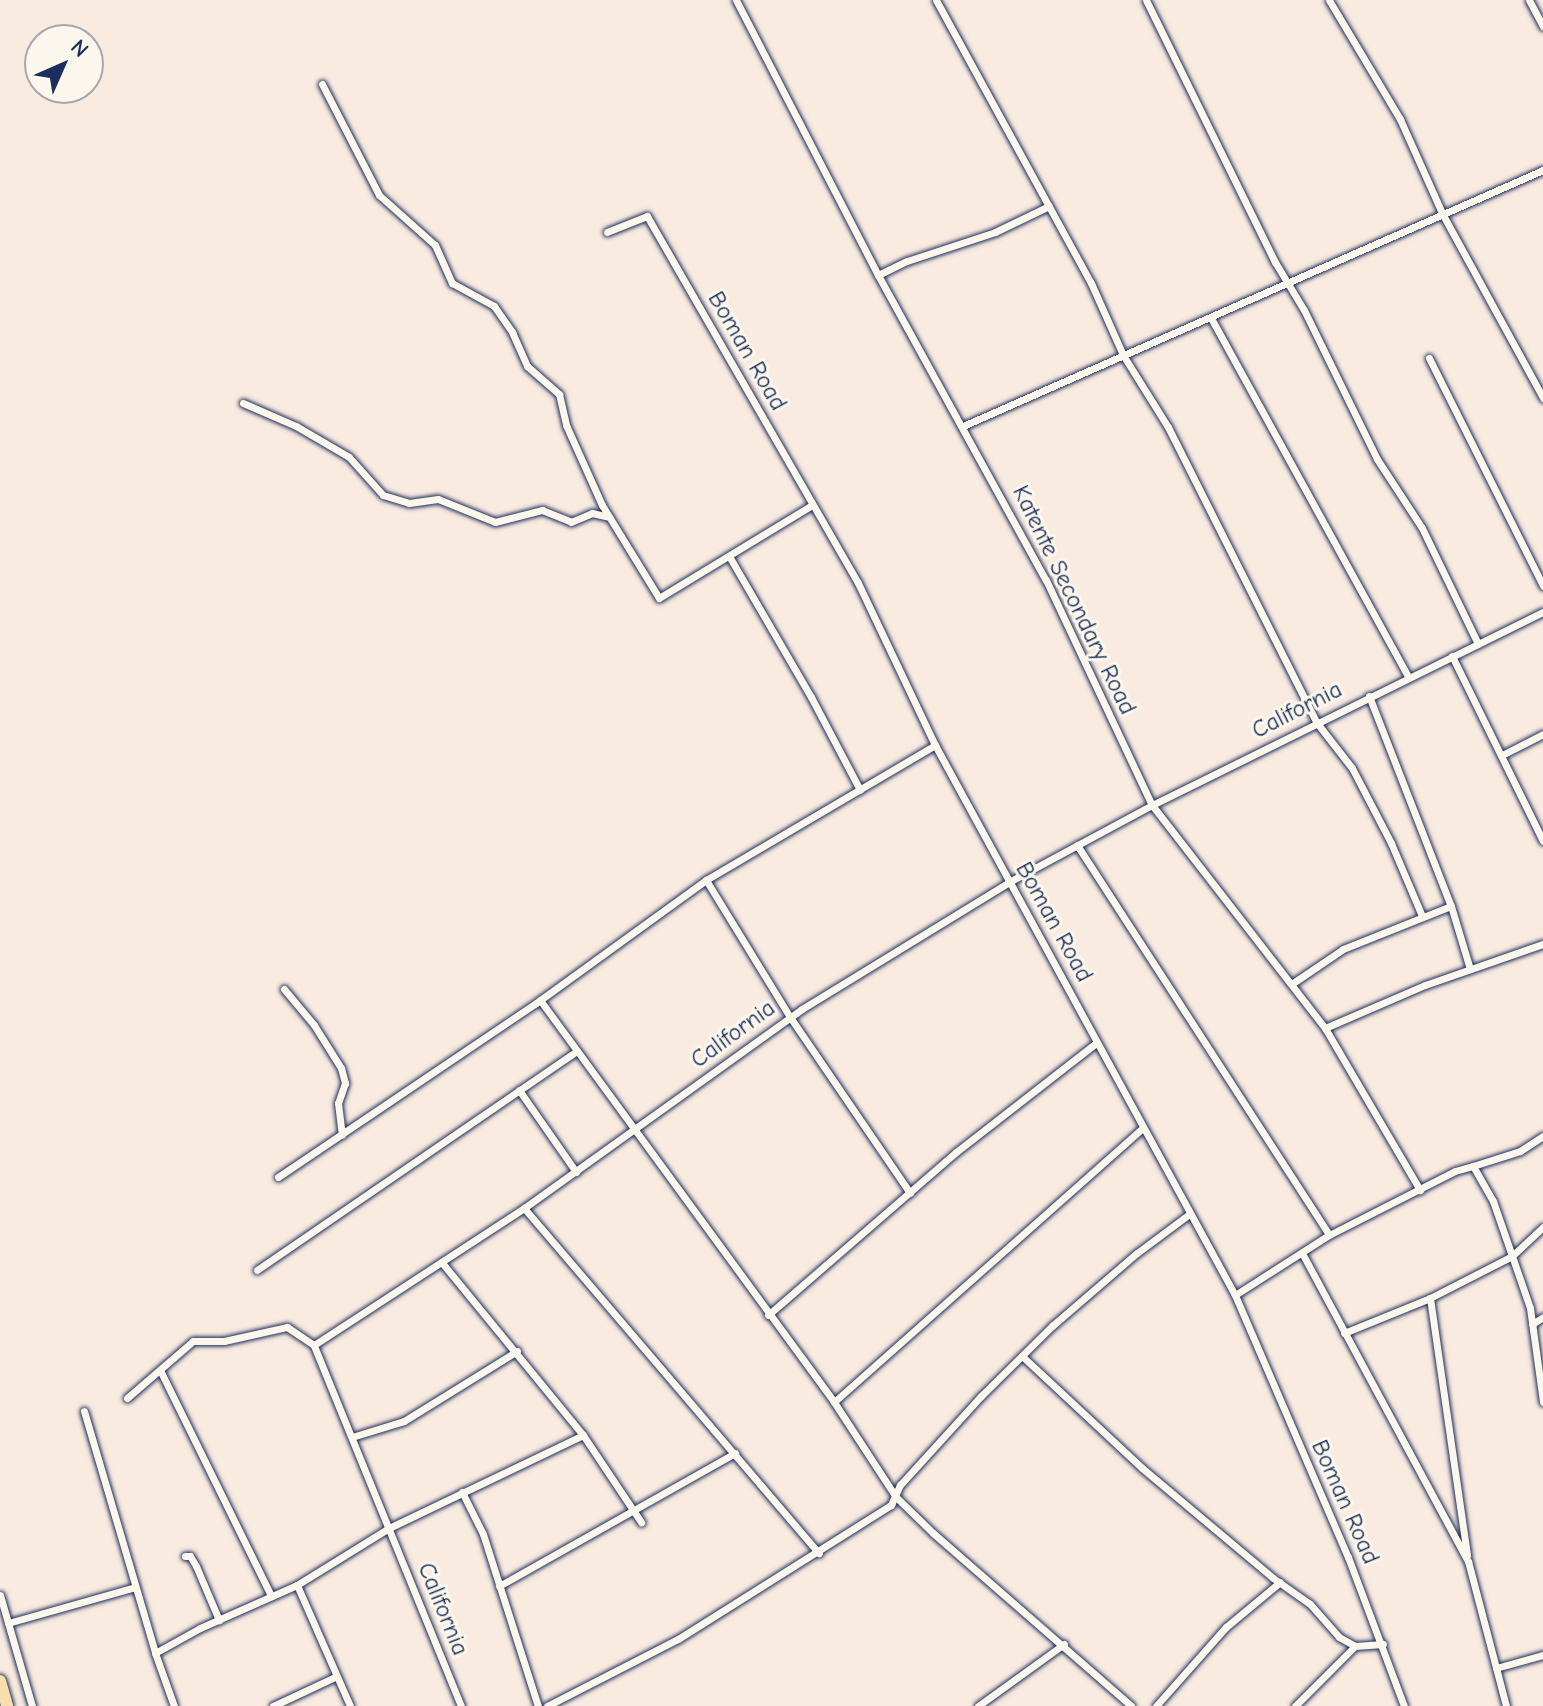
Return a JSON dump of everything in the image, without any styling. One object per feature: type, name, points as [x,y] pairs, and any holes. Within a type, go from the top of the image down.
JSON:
[{"type":"highway","points":[[1,1689],[7,1706]]},
{"type":"street","name":"Katente Secondary Road","points":[[738,0],[878,275],[1046,580],[1152,805],[1325,1028],[1420,1190]]},
{"type":"street","points":[[936,0],[1091,283],[1123,355],[1168,427],[1317,723],[1352,768],[1391,843],[1422,916]]},
{"type":"street","points":[[1146,0],[1377,459],[1422,528],[1478,644]]},
{"type":"street","points":[[1329,0],[1400,119],[1443,215],[1543,398]]},
{"type":"street","points":[[1529,0],[1543,26]]},
{"type":"street","points":[[322,84],[379,195],[435,245],[452,283],[494,306],[512,332],[527,366],[559,394],[566,425],[609,517],[659,598],[812,505]]},
{"type":"street","points":[[963,426],[1543,170]]},
{"type":"street","points":[[878,275],[907,261],[995,232],[1049,206]]},
{"type":"street","name":"Boman Road","points":[[607,232],[647,216],[858,583],[935,745],[1141,1129],[1235,1295],[1383,1644],[1404,1706]]},
{"type":"street","points":[[1211,318],[1408,677]]},
{"type":"street","points":[[1429,358],[1543,586]]},
{"type":"street","points":[[243,403],[296,426],[349,457],[383,495],[409,503],[438,499],[495,522],[542,510],[571,522],[592,513],[609,517]]},
{"type":"street","points":[[729,556],[811,697],[860,790]]},
{"type":"street","name":"California","points":[[461,1706],[314,1345],[443,1264],[637,1129],[790,1017],[1009,882],[1152,805],[1543,612]]},
{"type":"street","points":[[1452,656],[1542,838]]},
{"type":"street","points":[[1369,696],[1451,906],[1470,969]]},
{"type":"street","points":[[1502,755],[1543,734]]},
{"type":"street","points":[[278,1177],[540,1000],[706,880],[935,745]]},
{"type":"street","points":[[1077,845],[1329,1235]]},
{"type":"street","points":[[706,880],[790,1017],[910,1193]]},
{"type":"street","points":[[1293,983],[1343,949],[1451,906]]},
{"type":"street","points":[[1325,1028],[1470,969],[1543,944]]},
{"type":"street","points":[[284,989],[314,1025],[341,1068],[345,1083],[338,1103],[342,1135]]},
{"type":"street","points":[[540,1000],[575,1052],[637,1129],[768,1315],[834,1402],[896,1497],[1131,1706]]},
{"type":"street","points":[[768,1315],[956,1152],[1096,1043]]},
{"type":"street","points":[[257,1270],[575,1052]]},
{"type":"street","points":[[519,1090],[576,1172]]},
{"type":"street","points":[[834,1402],[1141,1129]]},
{"type":"street","points":[[1235,1295],[1329,1235],[1455,1171],[1520,1151],[1543,1136]]},
{"type":"street","points":[[1473,1166],[1493,1201],[1512,1256],[1532,1324],[1543,1402]]},
{"type":"street","points":[[524,1208],[819,1553]]},
{"type":"street","points":[[547,1706],[678,1639],[891,1505],[900,1485],[1022,1356],[1137,1253],[1188,1215]]},
{"type":"street","points":[[1344,1333],[1430,1298],[1512,1256],[1543,1227]]},
{"type":"street","points":[[1302,1253],[1468,1561]]},
{"type":"street","points":[[443,1264],[583,1435],[641,1522]]},
{"type":"street","points":[[1430,1298],[1468,1561],[1506,1706]]},
{"type":"street","points":[[1532,1324],[1543,1317]]},
{"type":"street","points":[[127,1398],[193,1341],[224,1341],[287,1327],[314,1345]]},
{"type":"street","points":[[352,1437],[404,1421],[517,1351]]},
{"type":"street","points":[[1022,1356],[1142,1468],[1310,1604],[1339,1637],[1355,1646],[1383,1644]]},
{"type":"street","points":[[160,1370],[271,1596]]},
{"type":"street","points":[[84,1411],[155,1653],[174,1706]]},
{"type":"street","points":[[155,1653],[297,1585],[389,1528],[583,1435]]},
{"type":"street","points":[[499,1586],[735,1453]]},
{"type":"street","points":[[462,1492],[483,1534],[538,1706]]},
{"type":"street","points":[[185,1556],[190,1556],[196,1566],[219,1620]]},
{"type":"street","points":[[1156,1706],[1226,1627],[1280,1582]]},
{"type":"street","points":[[297,1585],[350,1706]]},
{"type":"street","points":[[8,1623],[135,1587]]},
{"type":"street","points":[[0,1595],[32,1706]]},
{"type":"street","points":[[978,1706],[1064,1644]]},
{"type":"street","points":[[1295,1706],[1355,1646]]},
{"type":"street","points":[[1496,1668],[1543,1655]]},
{"type":"street","points":[[273,1706],[335,1677]]}]
